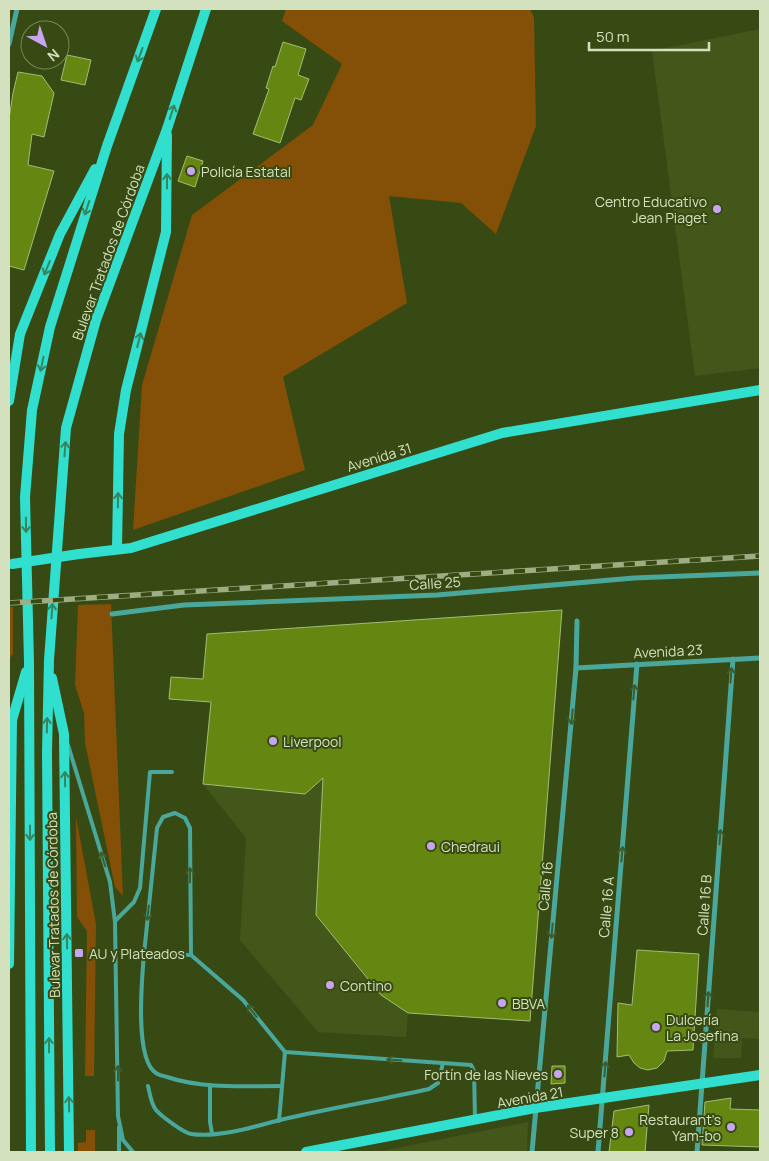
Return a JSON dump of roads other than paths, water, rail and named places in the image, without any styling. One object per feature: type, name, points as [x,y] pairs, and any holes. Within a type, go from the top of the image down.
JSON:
[{"type":"main road","name":"Bulevar Tratados de Córdoba","points":[[30,1152],[29,662],[25,497],[32,410],[50,326],[107,146],[156,9]]},
{"type":"main road","name":"Bulevar Tratados de Córdoba","points":[[50,1152],[48,660],[66,428],[96,320],[167,129],[206,9]]},
{"type":"main road","points":[[117,549],[119,434],[125,399],[166,232],[167,129]]},
{"type":"main road","points":[[9,401],[20,334],[60,234],[107,146]]},
{"type":"main road","name":"Avenida 31","points":[[10,564],[131,548],[502,433],[760,390]]},
{"type":"main road","name":"Bulevar Tratados de Córdoba","points":[[48,660],[64,734],[69,1152]]},
{"type":"main road","name":"Bulevar Tratados de Córdoba","points":[[9,964],[12,720],[29,662]]},
{"type":"main road","name":"Avenida 21","points":[[306,1152],[536,1108],[702,1082],[760,1075]]},
{"type":"street","points":[[9,44],[17,9]]},
{"type":"street","name":"Calle 25","points":[[112,614],[184,605],[437,595],[634,578],[760,573]]},
{"type":"street","name":"Calle 16","points":[[532,1152],[576,668],[577,621]]},
{"type":"street","name":"Avenida 23","points":[[576,668],[760,658]]},
{"type":"street","name":"Calle 16 B","points":[[697,1152],[733,659]]},
{"type":"street","name":"Calle 16 A","points":[[598,1152],[636,664]]},
{"type":"lane","points":[[64,734],[110,882],[115,922],[119,1152]]},
{"type":"lane","points":[[115,922],[134,902],[140,888],[150,772],[172,772]]},
{"type":"lane","points":[[191,955],[190,828],[185,818],[175,813],[163,817],[157,828],[141,994],[142,1035],[147,1063],[155,1074],[180,1081],[210,1086],[281,1086]]},
{"type":"lane","points":[[144,954],[191,955],[243,1000],[285,1052],[279,1120]]},
{"type":"lane","points":[[285,1052],[471,1065],[474,1071],[475,1120]]},
{"type":"lane","points":[[148,1086],[152,1103],[157,1111],[184,1132],[189,1134],[212,1134],[254,1128],[279,1120],[429,1089],[438,1082],[443,1063]]},
{"type":"lane","points":[[210,1086],[212,1134]]},
{"type":"lane","points":[[118,1116],[123,1140],[133,1152]]},
{"type":"railway","points":[[9,603],[760,556]]},
{"type":"place","name":"Policía Estatal","points":[[191,171]]},
{"type":"place","name":"Centro Educativo Jean Piaget","points":[[717,209]]},
{"type":"place","name":"Liverpool","points":[[273,741]]},
{"type":"place","name":"Chedraui","points":[[431,846]]},
{"type":"place","name":"AU y Plateados","points":[[79,953]]},
{"type":"place","name":"Contino","points":[[330,985]]},
{"type":"place","name":"BBVA","points":[[502,1003]]},
{"type":"place","name":"Dulcería La Josefina","points":[[656,1027]]},
{"type":"place","name":"Fortín de las Nieves","points":[[558,1074]]},
{"type":"place","name":"Restaurant's Yam-bo","points":[[731,1127]]},
{"type":"place","name":"Super 8","points":[[629,1132]]}]
